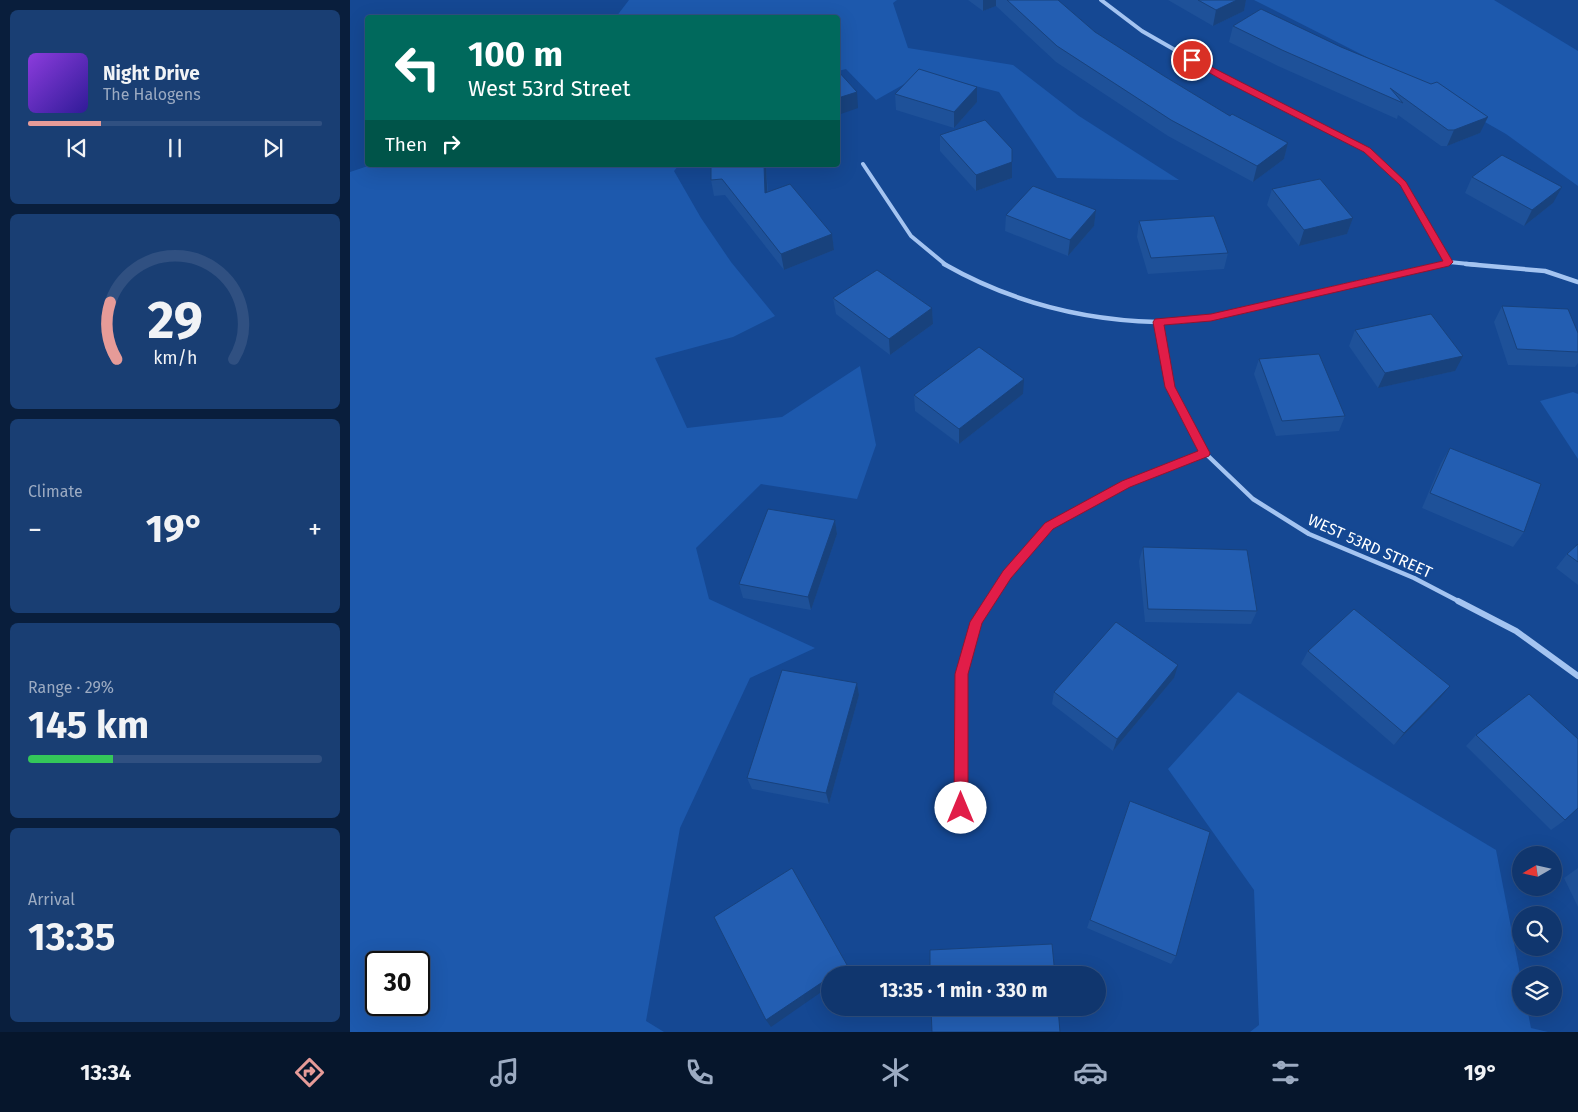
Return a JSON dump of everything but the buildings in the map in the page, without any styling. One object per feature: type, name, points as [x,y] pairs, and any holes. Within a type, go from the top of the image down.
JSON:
[{"type":"street","points":[[1101,0],[1142,31],[1216,74],[1367,150],[1403,184],[1449,262]]},
{"type":"street","points":[[863,164],[910,236],[944,264],[984,285],[1038,304],[1092,316],[1158,322],[1211,318],[1449,262],[1545,272],[1578,282]]},
{"type":"street","name":"WEST 53RD STREET","points":[[1158,322],[1170,387],[1205,453],[1253,499],[1308,534],[1414,578],[1516,631],[1578,676]]},
{"type":"street","points":[[961,808],[961,674],[976,622],[1007,575],[1049,526],[1126,484],[1205,453]]},
{"type":"shaded area","points":[[629,0],[897,0],[893,3],[908,48],[1013,65],[1079,116],[1179,180],[1057,178],[999,92],[924,73],[876,100],[846,69],[840,70],[840,15],[618,15]]},
{"type":"shaded area","points":[[1254,0],[1494,0],[1578,51],[1578,186],[1506,134],[1406,77]]},
{"type":"shaded area","points":[[365,167],[677,167],[674,171],[701,218],[731,262],[775,316],[733,337],[655,358],[687,428],[782,417],[860,366],[876,445],[857,499],[761,484],[696,548],[709,599],[815,648],[750,678],[680,828],[646,1021],[664,1032],[350,1032],[350,172]]},
{"type":"shaded area","points":[[1573,392],[1578,394],[1578,459],[1540,401]]},
{"type":"shaded area","points":[[1238,692],[1354,765],[1496,850],[1512,933],[1512,956],[1517,956],[1518,966],[1512,966],[1512,1016],[1529,1016],[1531,1028],[1548,1032],[1250,1032],[1259,1025],[1254,890],[1168,769]]},
{"type":"route","points":[[961,808],[961,674],[976,622],[1007,575],[1049,526],[1126,484],[1205,453],[1170,387],[1158,322],[1211,318],[1449,262],[1403,184],[1367,150],[1192,60]]}]
